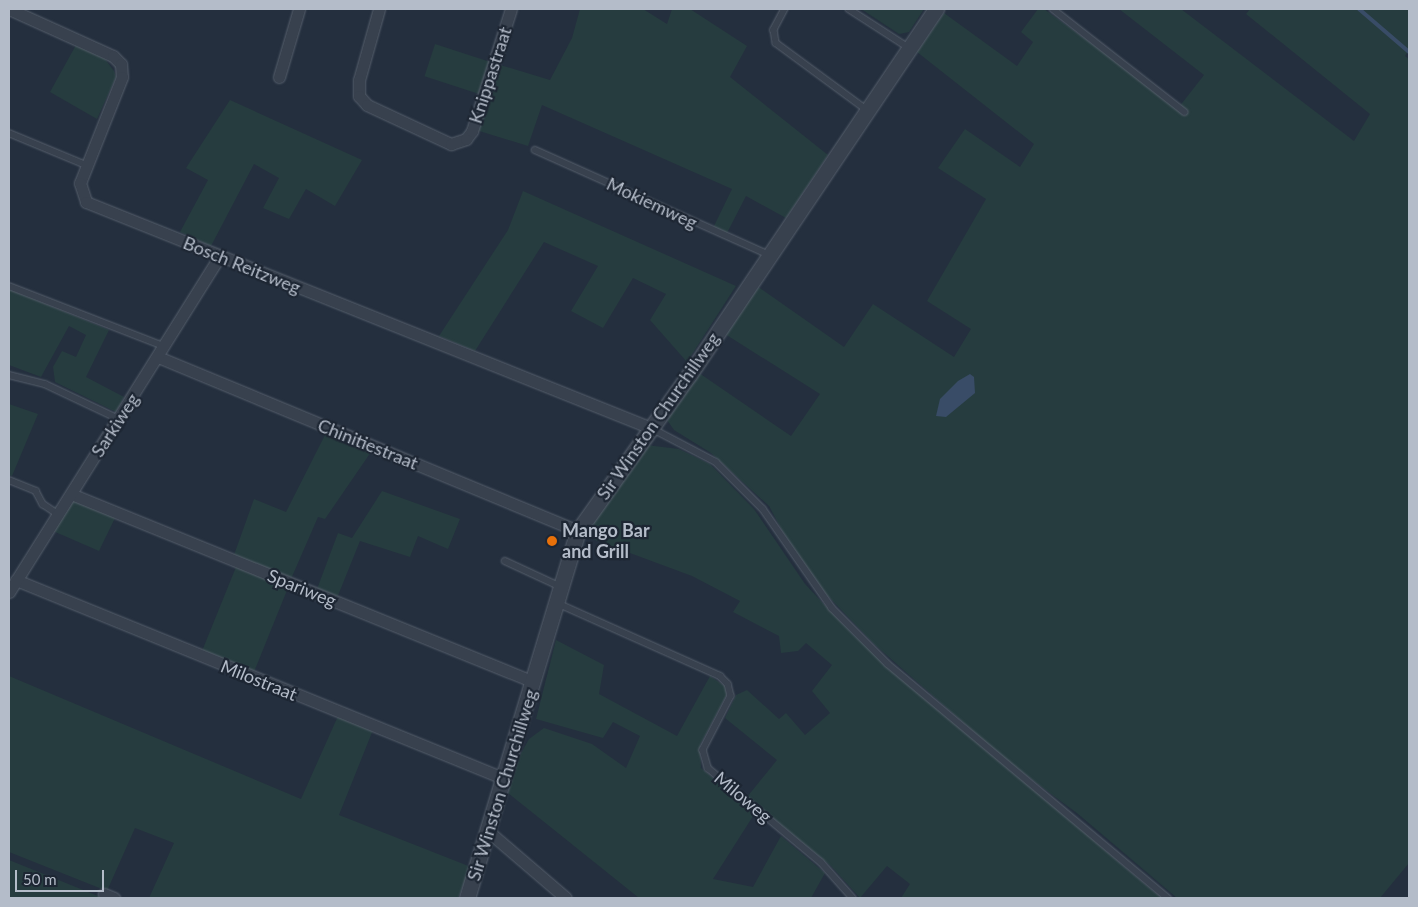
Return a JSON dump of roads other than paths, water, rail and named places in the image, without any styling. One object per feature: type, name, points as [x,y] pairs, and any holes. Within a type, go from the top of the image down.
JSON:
[{"type":"street","name":"Bosch Reitzweg","points":[[9,9],[113,56],[121,64],[122,77],[80,183],[86,202],[651,428]]},
{"type":"street","points":[[278,77],[299,9]]},
{"type":"street","name":"Knippastraat","points":[[379,9],[359,80],[359,96],[368,105],[452,144],[462,141],[472,130],[510,9]]},
{"type":"street","name":"Sir Winston Churchillweg","points":[[467,898],[489,832],[559,586],[578,531],[770,255],[936,9]]},
{"type":"street","name":"Sarkiweg","points":[[9,592],[158,358],[220,256]]},
{"type":"street","name":"Chinitiestraat","points":[[158,358],[578,531]]},
{"type":"street","name":"Spariweg","points":[[71,494],[533,682]]},
{"type":"street","name":"Milostraat","points":[[16,580],[503,778]]},
{"type":"street","points":[[489,832],[566,898]]},
{"type":"lane","points":[[785,9],[774,30],[776,43],[868,110]]},
{"type":"lane","points":[[849,9],[910,48]]},
{"type":"lane","points":[[1053,9],[1185,112]]},
{"type":"lane","points":[[9,132],[86,165]]},
{"type":"lane","name":"Mokiemweg","points":[[535,150],[770,255]]},
{"type":"lane","points":[[9,286],[164,346]]},
{"type":"lane","points":[[9,375],[45,384],[119,419]]},
{"type":"lane","points":[[651,428],[716,462],[763,509],[832,608],[888,664],[1168,898]]},
{"type":"lane","points":[[9,480],[36,491],[42,504],[58,514]]},
{"type":"lane","points":[[505,561],[559,586]]},
{"type":"lane","name":"Miloweg","points":[[555,602],[720,676],[728,684],[731,696],[703,750],[708,768],[821,862],[853,898]]},
{"type":"water","points":[[970,374],[974,377],[975,393],[946,417],[936,416],[940,399],[958,381]]},
{"type":"waterway","points":[[1359,9],[1409,52]]},
{"type":"place","name":"Mango Bar and Grill","points":[[552,541]]}]
